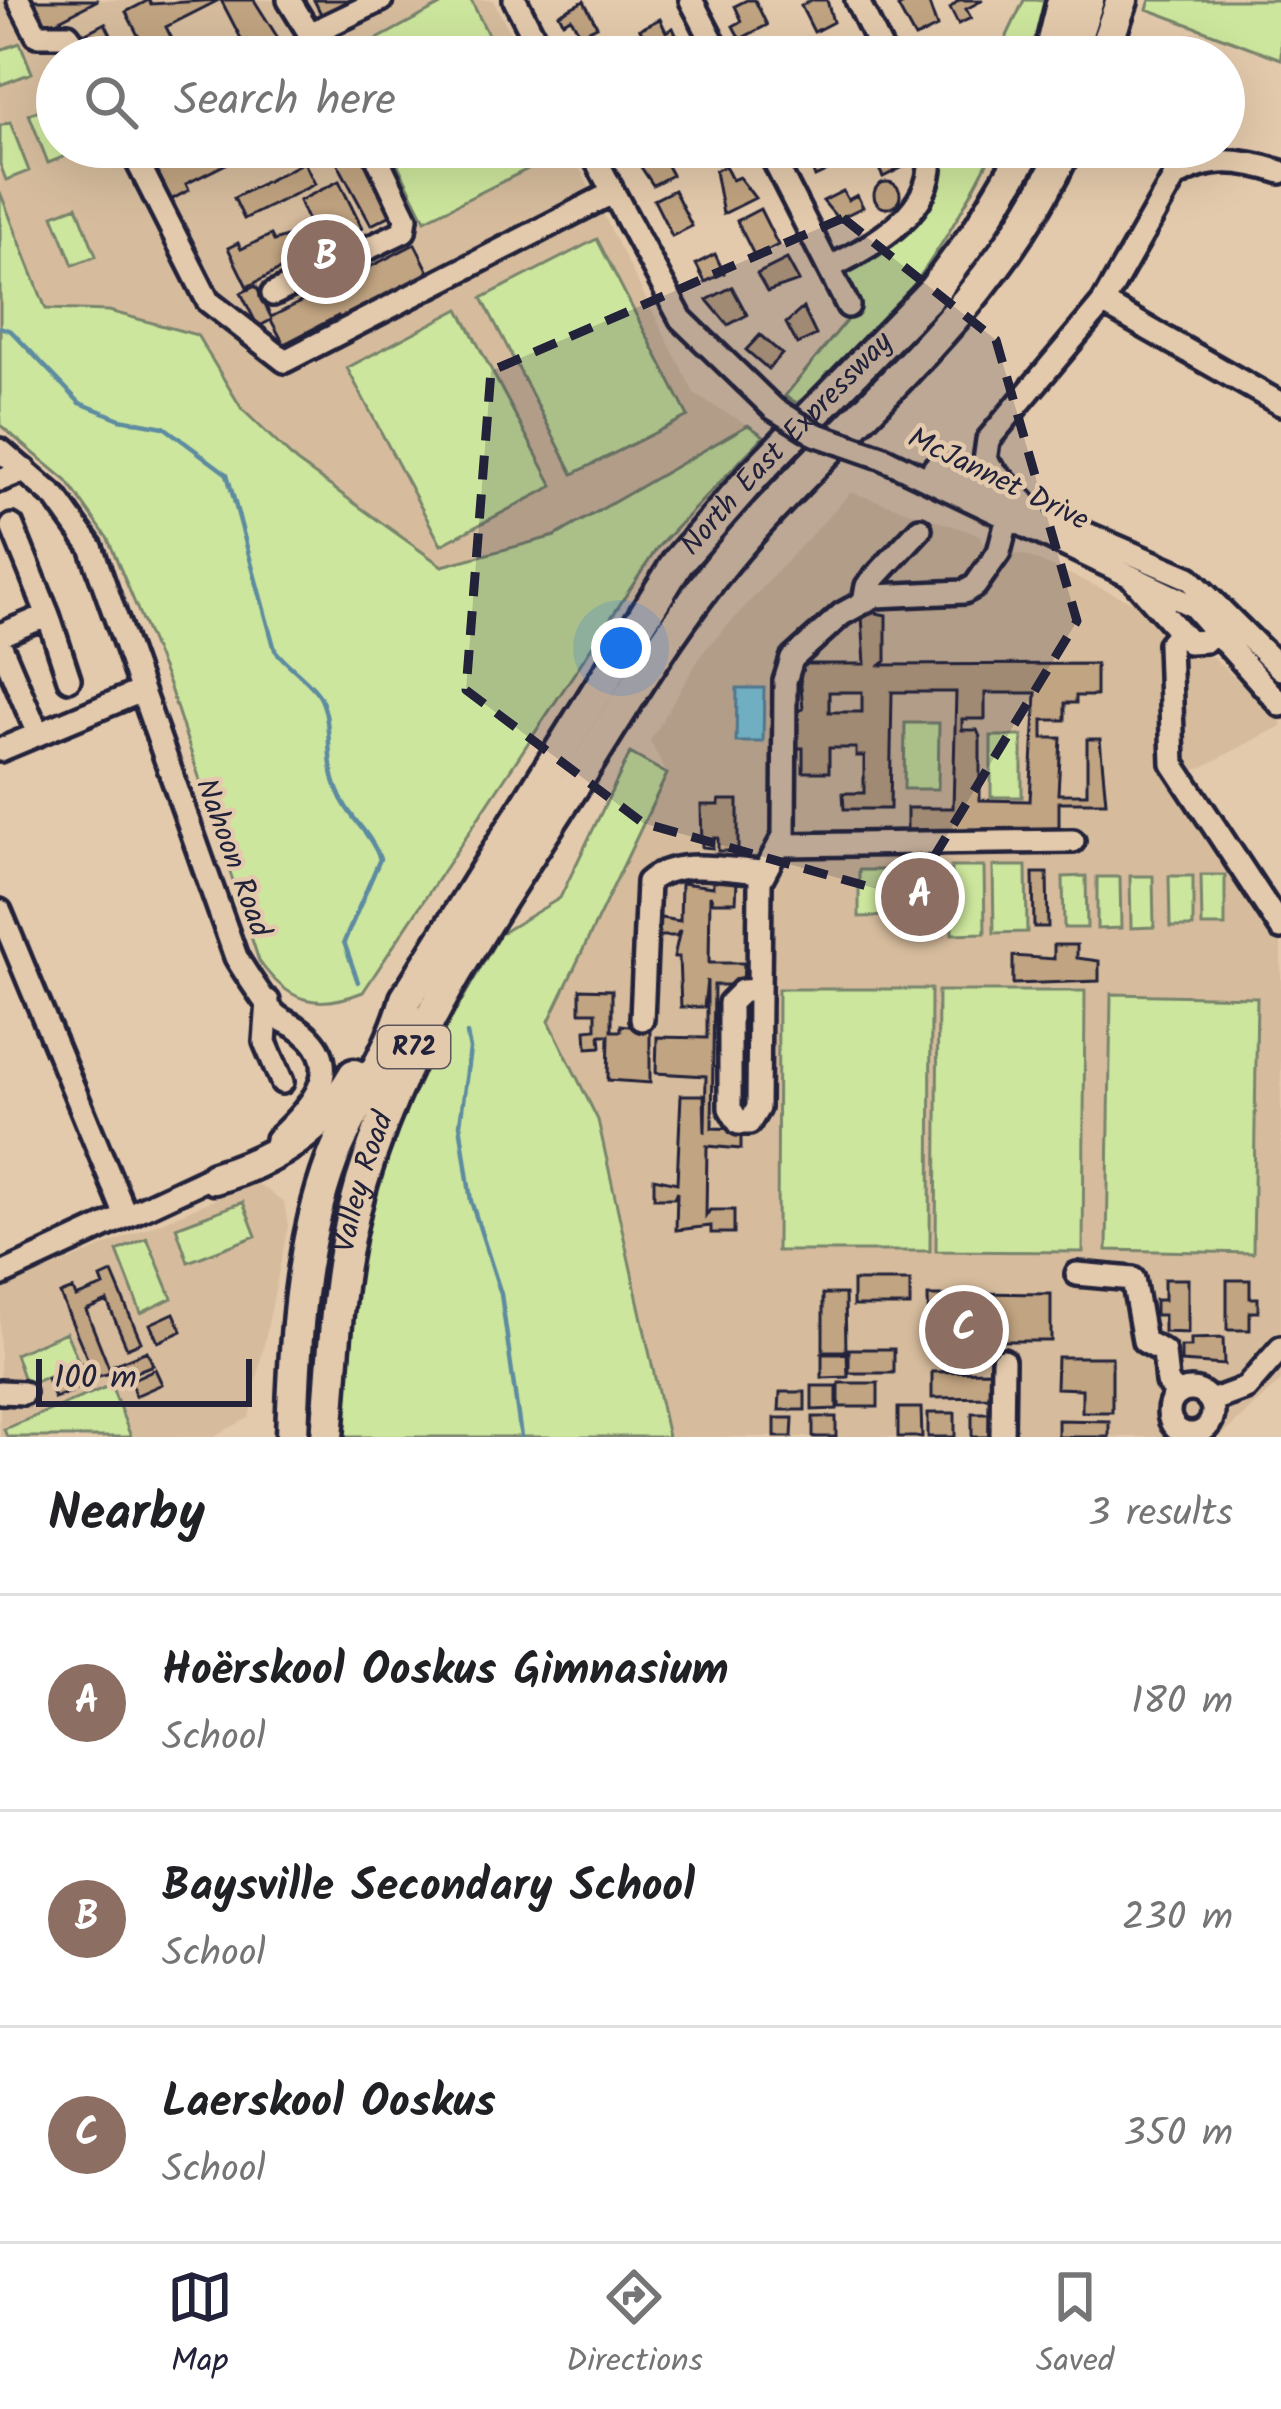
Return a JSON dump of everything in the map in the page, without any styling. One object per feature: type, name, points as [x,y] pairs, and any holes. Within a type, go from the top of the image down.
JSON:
[{"type":"highway","points":[[1054,36],[1063,0]]},
{"type":"highway","points":[[1076,36],[1088,0]]},
{"type":"highway","points":[[1110,36],[1122,1]]},
{"type":"highway","name":"North East Expressway","points":[[559,754],[678,562],[755,474],[934,290],[1013,168]]},
{"type":"highway","name":"North East Expressway","points":[[625,705],[678,622],[743,539],[979,292],[1023,229],[1055,168]]},
{"type":"highway","name":"Valley Road","points":[[327,1437],[339,1299],[365,1179],[422,1026],[625,705]]},
{"type":"highway","name":"Valley Road","points":[[295,1437],[295,1351],[311,1231],[331,1164],[399,1027],[406,999],[559,754]]},
{"type":"highway","points":[[214,1178],[276,1155],[309,1132],[334,1105],[386,1021],[406,999]]},
{"type":"highway","points":[[295,1437],[319,1415],[339,1299]]},
{"type":"street","points":[[19,0],[37,35],[69,36]]},
{"type":"street","points":[[289,0],[307,33],[381,0]]},
{"type":"street","points":[[515,0],[533,36]]},
{"type":"street","points":[[691,0],[710,36]]},
{"type":"street","points":[[857,0],[875,36]]},
{"type":"street","points":[[318,32],[320,36]]},
{"type":"street","points":[[1245,161],[1281,172]]},
{"type":"street","points":[[141,168],[208,301],[285,361],[612,193]]},
{"type":"street","points":[[273,294],[404,231],[406,218],[382,168]]},
{"type":"street","points":[[600,168],[681,319],[772,408],[815,434],[880,457]]},
{"type":"street","points":[[777,168],[848,306]]},
{"type":"street","points":[[829,268],[896,230],[921,192],[930,168]]},
{"type":"street","points":[[759,990],[742,991],[730,1003],[732,1118],[749,1123],[758,1108],[763,872],[783,845],[787,670],[805,644],[864,601],[898,591],[964,592],[993,563],[1016,511],[984,448],[1103,303],[1174,178],[1189,168]]},
{"type":"street","points":[[1103,303],[1281,404]]},
{"type":"street","points":[[0,450],[56,498],[91,547],[139,692],[0,750]]},
{"type":"street","name":"McJannet Drive","points":[[880,457],[1189,578],[1281,705]]},
{"type":"street","name":"McJannet Drive","points":[[880,457],[978,484],[1005,507],[1132,578],[1223,621],[1281,669]]},
{"type":"street","points":[[0,480],[25,470]]},
{"type":"street","points":[[12,526],[69,679]]},
{"type":"street","points":[[864,601],[867,586],[920,529]]},
{"type":"street","points":[[1132,578],[1178,634],[1205,641],[1223,621]]},
{"type":"street","points":[[38,734],[0,640],[48,615]]},
{"type":"street","points":[[1178,634],[1169,644],[1174,764],[1281,928]]},
{"type":"street","name":"Nahoon Road","points":[[2,1269],[214,1178],[276,1140],[322,1088],[318,1049],[302,1030],[277,1016],[236,957],[139,692]]},
{"type":"street","points":[[783,845],[1073,841]]},
{"type":"street","points":[[642,1019],[648,882],[662,870],[677,867],[763,872]]},
{"type":"street","points":[[0,911],[126,1216]]},
{"type":"street","points":[[268,1001],[265,1042],[282,1082]]},
{"type":"street","points":[[730,1054],[758,1054]]},
{"type":"street","points":[[1077,1274],[1133,1279],[1144,1341],[1164,1352],[1167,1382],[1178,1394]]},
{"type":"street","points":[[1211,1401],[1246,1388],[1281,1348]]},
{"type":"street","points":[[1002,1437],[1003,1360]]},
{"type":"street","points":[[1199,1391],[1211,1401],[1213,1415],[1207,1427],[1195,1434],[1179,1434],[1169,1414],[1178,1394],[1199,1391]]},
{"type":"highlighted area","points":[[843,218],[996,340],[1077,621],[909,898],[643,823],[466,690],[491,371]]},
{"type":"shaded area","points":[[0,0],[493,0],[512,36],[36,36],[36,168],[580,168],[590,189],[586,196],[601,210],[695,395],[748,425],[555,536],[443,566],[297,462],[242,409],[197,335],[109,311],[46,309],[0,192]]},
{"type":"shaded area","points":[[851,492],[980,535],[984,544],[999,552],[1025,555],[1133,602],[1179,655],[1213,657],[1281,721],[1281,726],[1193,772],[1281,899],[1281,1381],[1220,1437],[668,1437],[598,1120],[549,1021],[667,774],[650,741],[703,652]]},
{"type":"shaded area","points":[[249,1185],[260,1185],[284,1202],[288,1226],[249,1418],[212,1437],[0,1437],[0,1290]]},
{"type":"green space","points":[[450,0],[471,0],[489,36],[383,36]]},
{"type":"green space","points":[[1024,0],[1047,0],[1037,36],[1007,36]]},
{"type":"green space","points":[[1150,0],[1281,0],[1281,59],[1245,46],[1245,36],[1219,36],[1147,9]]},
{"type":"green space","points":[[20,43],[32,73],[0,85],[0,50]]},
{"type":"green space","points":[[10,122],[29,171],[6,180],[0,164],[0,126]]},
{"type":"green space","points":[[399,168],[530,168],[425,220]]},
{"type":"green space","points":[[943,168],[984,168],[935,254],[886,320],[797,403],[785,396],[859,305],[845,281],[849,271],[929,197]]},
{"type":"green space","points":[[0,192],[46,309],[109,311],[197,335],[242,409],[297,462],[442,566],[555,536],[748,425],[764,436],[658,547],[363,992],[331,1001],[304,999],[281,986],[259,961],[169,685],[108,539],[67,481],[0,425]]},
{"type":"green space","points":[[77,206],[96,256],[73,265],[53,215]]},
{"type":"green space","points":[[597,239],[688,416],[573,474],[482,298]]},
{"type":"green space","points":[[459,309],[553,486],[441,545],[347,368]]},
{"type":"green space","points":[[905,723],[939,723],[938,789],[904,789]]},
{"type":"green space","points":[[991,736],[1022,736],[1022,797],[991,797]]},
{"type":"green space","points":[[630,753],[667,774],[549,1021],[598,1120],[668,1437],[342,1437],[360,1250],[391,1124],[500,934],[560,898]]},
{"type":"green space","points":[[993,866],[1026,866],[1027,932],[994,933]]},
{"type":"green space","points":[[951,867],[984,867],[985,933],[952,934]]},
{"type":"green space","points":[[942,868],[943,934],[910,935],[909,869]]},
{"type":"green space","points":[[859,870],[894,870],[895,916],[859,917]]},
{"type":"green space","points":[[1201,875],[1225,875],[1225,926],[1202,926]]},
{"type":"green space","points":[[1086,876],[1087,928],[1064,928],[1063,877]]},
{"type":"green space","points":[[1130,876],[1153,876],[1154,927],[1131,928]]},
{"type":"green space","points":[[1169,876],[1193,876],[1193,927],[1170,927]]},
{"type":"green space","points":[[1097,877],[1120,877],[1121,928],[1097,929]]},
{"type":"green space","points":[[778,989],[931,989],[930,1251],[777,1251]]},
{"type":"green space","points":[[938,991],[1085,991],[1083,1252],[936,1251]]},
{"type":"green space","points":[[1111,994],[1257,997],[1253,1253],[1107,1250]]},
{"type":"green space","points":[[243,1202],[256,1236],[188,1262],[176,1227]]},
{"type":"green space","points":[[147,1238],[172,1298],[141,1313],[117,1251]]},
{"type":"green space","points":[[66,1332],[79,1363],[26,1386],[15,1354]]},
{"type":"green space","points":[[111,1385],[131,1437],[7,1437],[4,1429]]},
{"type":"water","points":[[737,688],[764,688],[763,742],[736,742]]},
{"type":"building","points":[[33,0],[98,0],[38,31],[24,5]]},
{"type":"building","points":[[149,0],[151,4],[219,0],[166,27],[170,36],[138,36],[126,12]]},
{"type":"building","points":[[221,0],[254,0],[277,36],[240,36]]},
{"type":"building","points":[[314,0],[360,0],[323,18]]},
{"type":"building","points":[[755,0],[767,25],[738,36],[733,26],[742,21],[735,6]]},
{"type":"building","points":[[827,0],[833,22],[814,32],[801,6]]},
{"type":"building","points":[[911,0],[928,1],[937,27],[914,36],[898,7]]},
{"type":"building","points":[[959,0],[983,0],[966,9],[971,18],[958,24],[950,8]]},
{"type":"building","points":[[584,1],[597,26],[580,34],[571,18],[563,22],[559,14]]},
{"type":"building","points":[[660,19],[666,32],[673,28],[677,36],[643,36],[640,29]]},
{"type":"building","points":[[105,23],[112,36],[80,36]]},
{"type":"building","points":[[145,168],[218,168],[186,184],[189,190],[163,204]]},
{"type":"building","points":[[292,168],[307,168],[315,184],[244,219],[234,198]]},
{"type":"building","points":[[340,168],[374,168],[395,213],[371,225]]},
{"type":"building","points":[[642,168],[668,168],[672,175],[653,185]]},
{"type":"building","points":[[726,168],[732,180],[739,177],[755,198],[723,214],[715,171]]},
{"type":"building","points":[[812,168],[834,168],[815,177]]},
{"type":"building","points":[[878,168],[901,168],[883,177]]},
{"type":"building","points":[[339,181],[362,228],[320,249],[299,201]]},
{"type":"building","points":[[887,182],[900,195],[887,208],[874,195]]},
{"type":"building","points":[[674,190],[692,226],[672,236],[654,200]]},
{"type":"building","points":[[843,191],[848,200],[857,195],[863,207],[838,219],[823,201]]},
{"type":"building","points":[[760,209],[778,245],[755,257],[737,221]]},
{"type":"building","points":[[295,234],[306,256],[247,287],[228,248],[238,243],[241,249],[271,235],[274,241]]},
{"type":"building","points":[[415,244],[432,278],[342,324],[338,316],[284,344],[271,320],[258,327],[241,293],[256,286],[271,317]]},
{"type":"building","points":[[715,254],[724,273],[705,282],[696,264]]},
{"type":"building","points":[[787,259],[799,281],[767,292],[757,274]]},
{"type":"building","points":[[732,287],[747,315],[728,325],[707,300]]},
{"type":"building","points":[[803,308],[816,335],[797,344],[786,323]]},
{"type":"building","points":[[760,335],[782,354],[768,369],[746,350]]},
{"type":"building","points":[[867,611],[886,615],[886,661],[881,665],[1096,664],[1096,696],[1076,696],[1076,703],[1065,703],[1065,720],[1043,720],[1043,738],[1061,738],[1058,794],[1087,794],[1087,739],[1100,739],[1106,802],[1059,802],[1059,829],[980,829],[980,838],[907,836],[907,808],[953,808],[956,692],[892,692],[890,809],[844,809],[843,793],[864,793],[864,756],[856,756],[856,748],[829,748],[829,772],[803,772],[803,748],[791,748],[791,714],[803,709],[799,664],[865,664],[862,616]],"holes":[[[829,692],[862,692],[862,712],[829,712]],[[985,693],[1036,693],[1030,801],[980,800],[980,737],[977,730],[962,730],[962,719],[985,719]]]},
{"type":"building","points":[[719,800],[738,800],[738,851],[718,851],[718,838],[713,838],[713,848],[702,847],[701,805],[719,805]]},
{"type":"building","points":[[1033,873],[1047,873],[1048,927],[1034,927]]},
{"type":"building","points":[[713,881],[737,881],[736,902],[713,902],[710,895],[709,963],[744,963],[743,985],[714,985],[712,1128],[741,1129],[741,1149],[707,1146],[706,1216],[710,1210],[734,1210],[734,1233],[711,1233],[711,1226],[676,1230],[677,1192],[674,1198],[654,1198],[654,1178],[677,1183],[681,1095],[704,1095],[705,1133],[706,1076],[656,1073],[657,1037],[707,1038],[707,980],[704,1007],[681,1007],[679,957],[674,957],[680,930],[676,936],[654,936],[654,917],[680,921],[681,883],[713,887]]},
{"type":"building","points":[[1054,945],[1077,945],[1077,958],[1099,961],[1099,981],[1013,984],[1013,956],[1054,959]]},
{"type":"building","points":[[580,989],[612,990],[612,1031],[621,1031],[621,1025],[650,1029],[650,1083],[608,1080],[609,1035],[600,1035],[601,1047],[587,1048],[586,1030],[596,1029],[596,1012],[580,1012]]},
{"type":"building","points":[[112,1273],[141,1342],[127,1348],[107,1301],[86,1310],[111,1373],[95,1377],[60,1294],[73,1289],[76,1297],[104,1286],[101,1278]]},
{"type":"building","points":[[1164,1279],[1188,1279],[1188,1333],[1164,1332],[1164,1315],[1155,1315],[1155,1300],[1164,1300]]},
{"type":"building","points":[[1227,1280],[1250,1280],[1250,1298],[1258,1298],[1258,1312],[1250,1312],[1250,1330],[1227,1330]]},
{"type":"building","points":[[853,1281],[910,1281],[910,1306],[853,1306]]},
{"type":"building","points":[[970,1293],[1051,1294],[1051,1341],[969,1341]]},
{"type":"building","points":[[823,1294],[845,1294],[846,1351],[823,1351]]},
{"type":"building","points":[[928,1296],[953,1296],[953,1342],[929,1342]]},
{"type":"building","points":[[174,1313],[182,1331],[158,1342],[150,1324]]},
{"type":"building","points":[[1223,1338],[1224,1365],[1181,1362],[1181,1347],[1191,1347],[1191,1339]]},
{"type":"building","points":[[849,1349],[894,1349],[894,1373],[849,1373]]},
{"type":"building","points":[[147,1351],[153,1365],[118,1379],[113,1365]]},
{"type":"building","points":[[822,1354],[847,1354],[848,1377],[822,1378]]},
{"type":"building","points":[[1057,1357],[1112,1357],[1112,1412],[1082,1412],[1082,1389],[1056,1388]]},
{"type":"building","points":[[83,1363],[91,1382],[75,1389],[67,1370]]},
{"type":"building","points":[[155,1369],[162,1384],[135,1396],[131,1380]]},
{"type":"building","points":[[994,1371],[995,1397],[932,1398],[932,1372]]},
{"type":"building","points":[[63,1372],[71,1392],[54,1398],[47,1378]]},
{"type":"building","points":[[839,1383],[878,1383],[878,1407],[839,1407]]},
{"type":"building","points":[[812,1386],[837,1386],[837,1409],[812,1410]]},
{"type":"building","points":[[780,1392],[805,1392],[805,1410],[779,1410]]},
{"type":"building","points":[[898,1408],[921,1408],[922,1437],[898,1437]]},
{"type":"building","points":[[928,1413],[955,1413],[955,1437],[928,1437]]},
{"type":"building","points":[[972,1413],[996,1413],[996,1437],[972,1437]]},
{"type":"building","points":[[813,1417],[836,1417],[836,1437],[813,1437]]},
{"type":"building","points":[[775,1418],[793,1418],[792,1437],[775,1437]]},
{"type":"building","points":[[1058,1420],[1109,1421],[1109,1437],[1058,1437]]},
{"type":"waterway","points":[[0,327],[11,331],[80,403],[120,419],[164,427],[227,474],[275,650],[320,697],[337,789],[380,859],[344,942],[358,982]]},
{"type":"waterway","points":[[467,1034],[470,1049],[460,1124],[471,1201],[501,1294],[521,1437]]},
{"type":"place","name":"Baysville Secondary School","points":[[326,259]]},
{"type":"place","name":"Hoërskool Ooskus Gimnasium","points":[[920,897]]},
{"type":"place","name":"Laerskool Ooskus","points":[[964,1330]]}]
